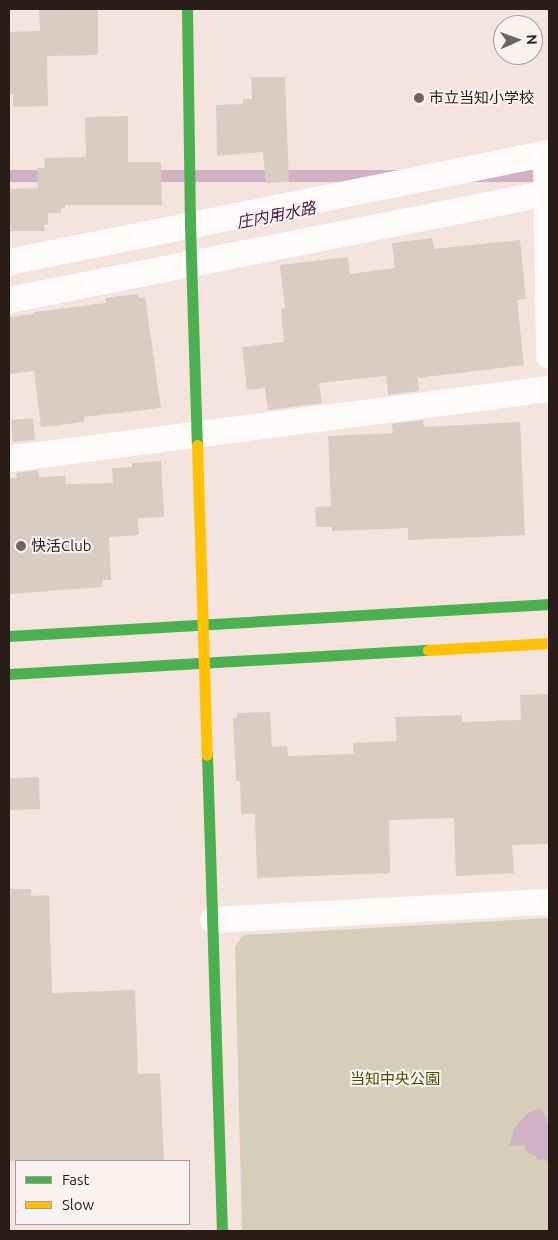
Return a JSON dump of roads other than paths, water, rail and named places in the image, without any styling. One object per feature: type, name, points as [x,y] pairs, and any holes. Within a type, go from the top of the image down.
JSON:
[{"type":"street","points":[[187,9],[190,230],[222,1231]]},
{"type":"street","points":[[9,262],[190,230],[547,174]]},
{"type":"street","points":[[9,300],[191,259],[547,174]]},
{"type":"street","points":[[547,174],[549,356]]},
{"type":"street","points":[[9,459],[196,433],[549,389]]},
{"type":"street","points":[[9,636],[549,604]]},
{"type":"street","points":[[9,674],[549,643]]},
{"type":"street","points":[[213,920],[549,902]]},
{"type":"place","name":"市立当知小学校","points":[[419,98]]},
{"type":"place","name":"快活Club","points":[[21,546]]},
{"type":"water label","name":"庄内用水路","points":[[276,215]]},
{"type":"park label","name":"当知中央公園","points":[[395,1079]]}]
